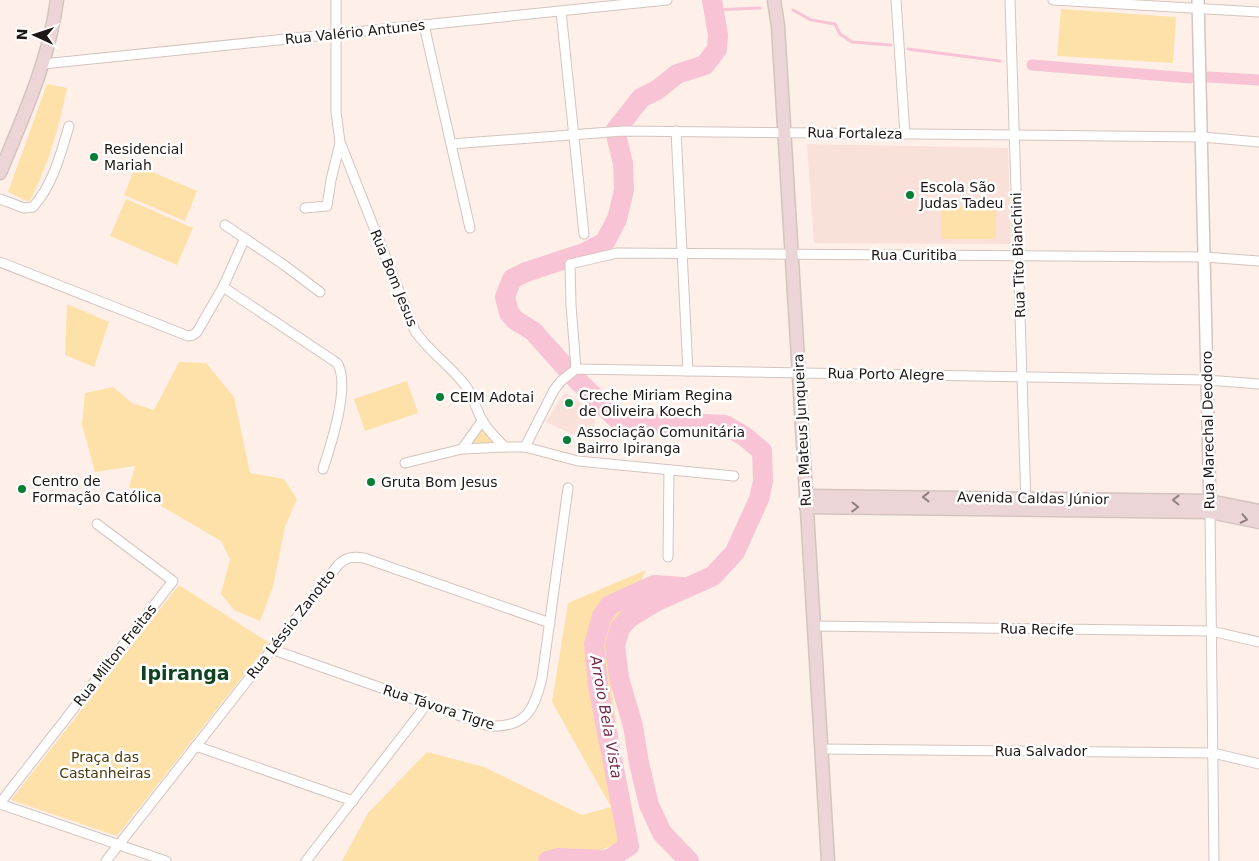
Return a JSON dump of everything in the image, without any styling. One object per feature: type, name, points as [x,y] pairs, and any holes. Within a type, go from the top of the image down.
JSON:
[{"type":"main road","points":[[0,173],[43,64],[57,0]]},
{"type":"main road","name":"Rua Mateus Junqueira","points":[[774,0],[784,132],[828,861]]},
{"type":"main road","name":"Avenida Caldas Júnior","points":[[806,501],[1210,506],[1259,511]]},
{"type":"main road","name":"Avenida Caldas Júnior","points":[[1210,506],[1259,522]]},
{"type":"street","name":"Rua Bom Jesus","points":[[336,0],[336,112],[340,142],[415,331],[422,342],[464,384],[471,394],[482,421],[494,437],[505,447]]},
{"type":"street","name":"Rua Valério Antunes","points":[[43,64],[667,0]]},
{"type":"street","points":[[896,0],[905,134]]},
{"type":"street","name":"Rua Tito Bianchini","points":[[1010,0],[1026,503]]},
{"type":"street","points":[[1053,0],[1199,4],[1259,12]]},
{"type":"street","name":"Rua Marechal Deodoro","points":[[1199,4],[1210,506],[1214,861]]},
{"type":"street","points":[[560,11],[584,234]]},
{"type":"street","points":[[424,25],[470,228]]},
{"type":"street","points":[[0,199],[24,208],[34,207],[56,169],[69,126]]},
{"type":"street","name":"Rua Fortaleza","points":[[451,144],[609,131],[1202,137],[1259,142]]},
{"type":"street","points":[[676,131],[688,371]]},
{"type":"street","points":[[305,208],[327,206],[332,173],[340,142]]},
{"type":"street","points":[[224,225],[320,292]]},
{"type":"street","points":[[0,262],[188,336],[197,332],[223,286],[245,238]]},
{"type":"street","name":"Rua Curitiba","points":[[576,369],[570,264],[617,253],[1204,257],[1259,261]]},
{"type":"street","points":[[223,286],[337,363],[341,369],[343,380],[337,418],[323,469]]},
{"type":"street","points":[[525,447],[554,390],[561,381],[576,369]]},
{"type":"street","name":"Rua Porto Alegre","points":[[576,369],[1207,380],[1259,384]]},
{"type":"street","points":[[462,449],[482,421]]},
{"type":"street","points":[[405,463],[462,449],[525,447],[578,461],[734,476]]},
{"type":"street","points":[[668,557],[669,470]]},
{"type":"street","name":"Rua Távora Tigre","points":[[272,649],[489,726],[503,727],[518,723],[528,715],[536,700],[542,678],[568,488]]},
{"type":"street","name":"Rua Milton Freitas","points":[[0,803],[173,581],[97,524]]},
{"type":"street","name":"Rua Léssio Zanotto","points":[[106,861],[345,558],[354,556],[364,558],[550,623]]},
{"type":"street","name":"Rua Recife","points":[[814,626],[1211,631],[1259,642]]},
{"type":"street","points":[[306,861],[427,704]]},
{"type":"street","points":[[196,746],[353,800]]},
{"type":"street","name":"Rua Salvador","points":[[821,749],[1213,753],[1259,764]]},
{"type":"street","points":[[0,803],[166,861]]},
{"type":"shaded area","name":"Escola São Judas Tadeu","points":[[807,144],[1008,148],[1011,244],[814,243]]},
{"type":"shaded area","name":"Creche Miriam Regina de Oliveira Koech","points":[[565,392],[596,414],[593,432],[578,426],[574,435],[546,422]]},
{"type":"green space","points":[[1061,9],[1176,17],[1173,63],[1057,56]]},
{"type":"green space","points":[[47,84],[67,88],[52,146],[29,202],[8,192]]},
{"type":"green space","points":[[136,165],[197,191],[185,221],[124,195]]},
{"type":"green space","points":[[126,199],[193,228],[177,265],[110,236]]},
{"type":"green space","points":[[941,207],[996,207],[996,239],[941,239]]},
{"type":"green space","points":[[67,304],[109,322],[94,367],[65,355]]},
{"type":"green space","points":[[179,362],[206,363],[234,397],[250,473],[284,479],[297,499],[285,527],[273,587],[260,621],[234,610],[221,594],[230,559],[221,541],[129,487],[135,466],[95,472],[82,425],[85,393],[113,387],[132,403],[154,410]]},
{"type":"green space","points":[[407,381],[418,413],[365,431],[354,399]]},
{"type":"green space","points":[[482,426],[496,445],[470,447]]},
{"type":"green space","points":[[646,570],[607,654],[631,837],[576,861],[342,861],[368,813],[427,752],[484,767],[582,815],[611,807],[552,702],[568,603]]},
{"type":"green space","name":"Praça das Castanheiras","points":[[179,585],[269,643],[117,836],[11,800]]},
{"type":"waterway","name":"Arroio Bela Vista","points":[[566,368],[533,331],[515,320],[509,313],[505,297],[512,279],[526,272],[584,253],[605,242],[617,219],[624,190],[623,163],[615,131],[641,98],[657,90],[677,74],[705,65],[717,49],[718,35],[712,0]]},
{"type":"waterway","points":[[713,10],[760,8]]},
{"type":"waterway","points":[[793,10],[811,20],[835,24],[840,34],[852,42],[891,45]]},
{"type":"waterway","points":[[908,49],[1000,61]]},
{"type":"waterway","points":[[1032,65],[1190,78]]},
{"type":"waterway","points":[[1208,77],[1259,80]]},
{"type":"waterway","name":"Arroio Bela Vista","points":[[576,379],[618,420],[643,424],[725,425],[744,436],[762,451],[763,481],[759,499],[735,552],[713,576],[657,601],[629,618],[620,628],[615,646],[619,678],[633,726],[649,805],[662,833],[689,861]]},
{"type":"waterway","name":"Arroio Bela Vista","points":[[548,861],[559,858],[608,860],[629,846],[598,686],[594,644],[602,616],[610,605],[654,585],[682,587]]},
{"type":"place","name":"Residencial Mariah","points":[[94,157]]},
{"type":"place","name":"Escola São Judas Tadeu","points":[[910,195]]},
{"type":"place","name":"CEIM Adotai","points":[[440,397]]},
{"type":"place","name":"Creche Miriam Regina de Oliveira Koech","points":[[569,403]]},
{"type":"place","name":"Associação Comunitária Bairro Ipiranga","points":[[567,440]]},
{"type":"place","name":"Gruta Bom Jesus","points":[[371,482]]},
{"type":"place","name":"Centro de Formação Católica","points":[[22,489]]},
{"type":"district","name":"Ipiranga","points":[[185,673]]}]
